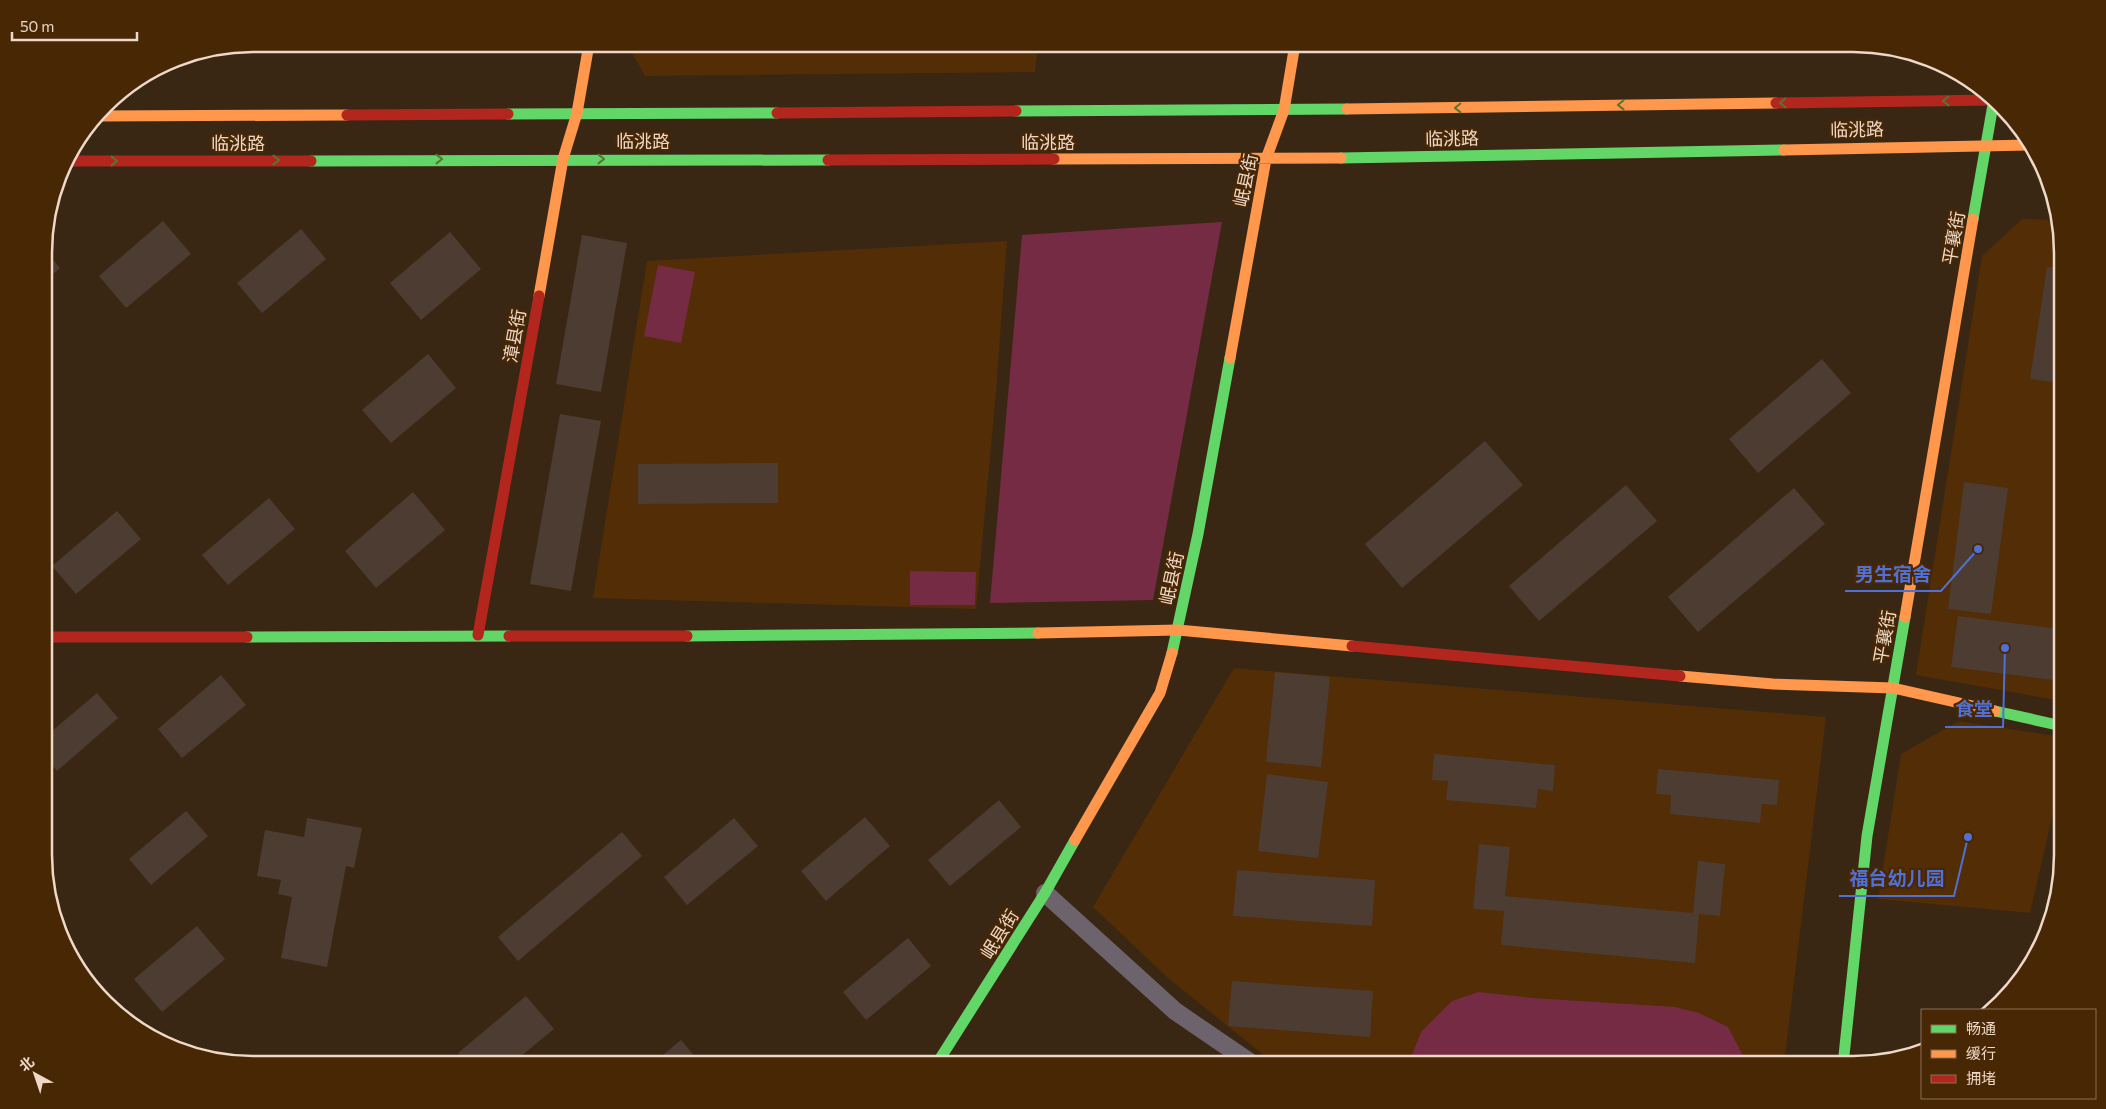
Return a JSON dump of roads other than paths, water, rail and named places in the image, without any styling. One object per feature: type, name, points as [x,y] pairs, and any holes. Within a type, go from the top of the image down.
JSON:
[{"type":"street","name":"漳县街","points":[[478,635],[563,159],[577,113],[588,52]]},
{"type":"street","name":"岷县街","points":[[942,1056],[1045,893],[1160,693],[1178,630],[1198,534],[1266,159],[1284,110],[1294,52]]},
{"type":"street","name":"临洮路","points":[[107,116],[1284,110],[1983,100]]},
{"type":"street","name":"平襄街","points":[[1844,1056],[1867,836],[1993,109]]},
{"type":"street","name":"临洮路","points":[[75,161],[1266,159],[2022,145]]},
{"type":"street","points":[[52,637],[922,635],[1178,630],[1774,684],[1893,688],[2054,724]]},
{"type":"street","points":[[1045,893],[1175,1012],[1241,1056]]},
{"type":"place","name":"男生宿舍","points":[[1978,549]]},
{"type":"place","name":"食堂","points":[[2005,648]]},
{"type":"place","name":"福台幼儿园","points":[[1968,837]]}]
